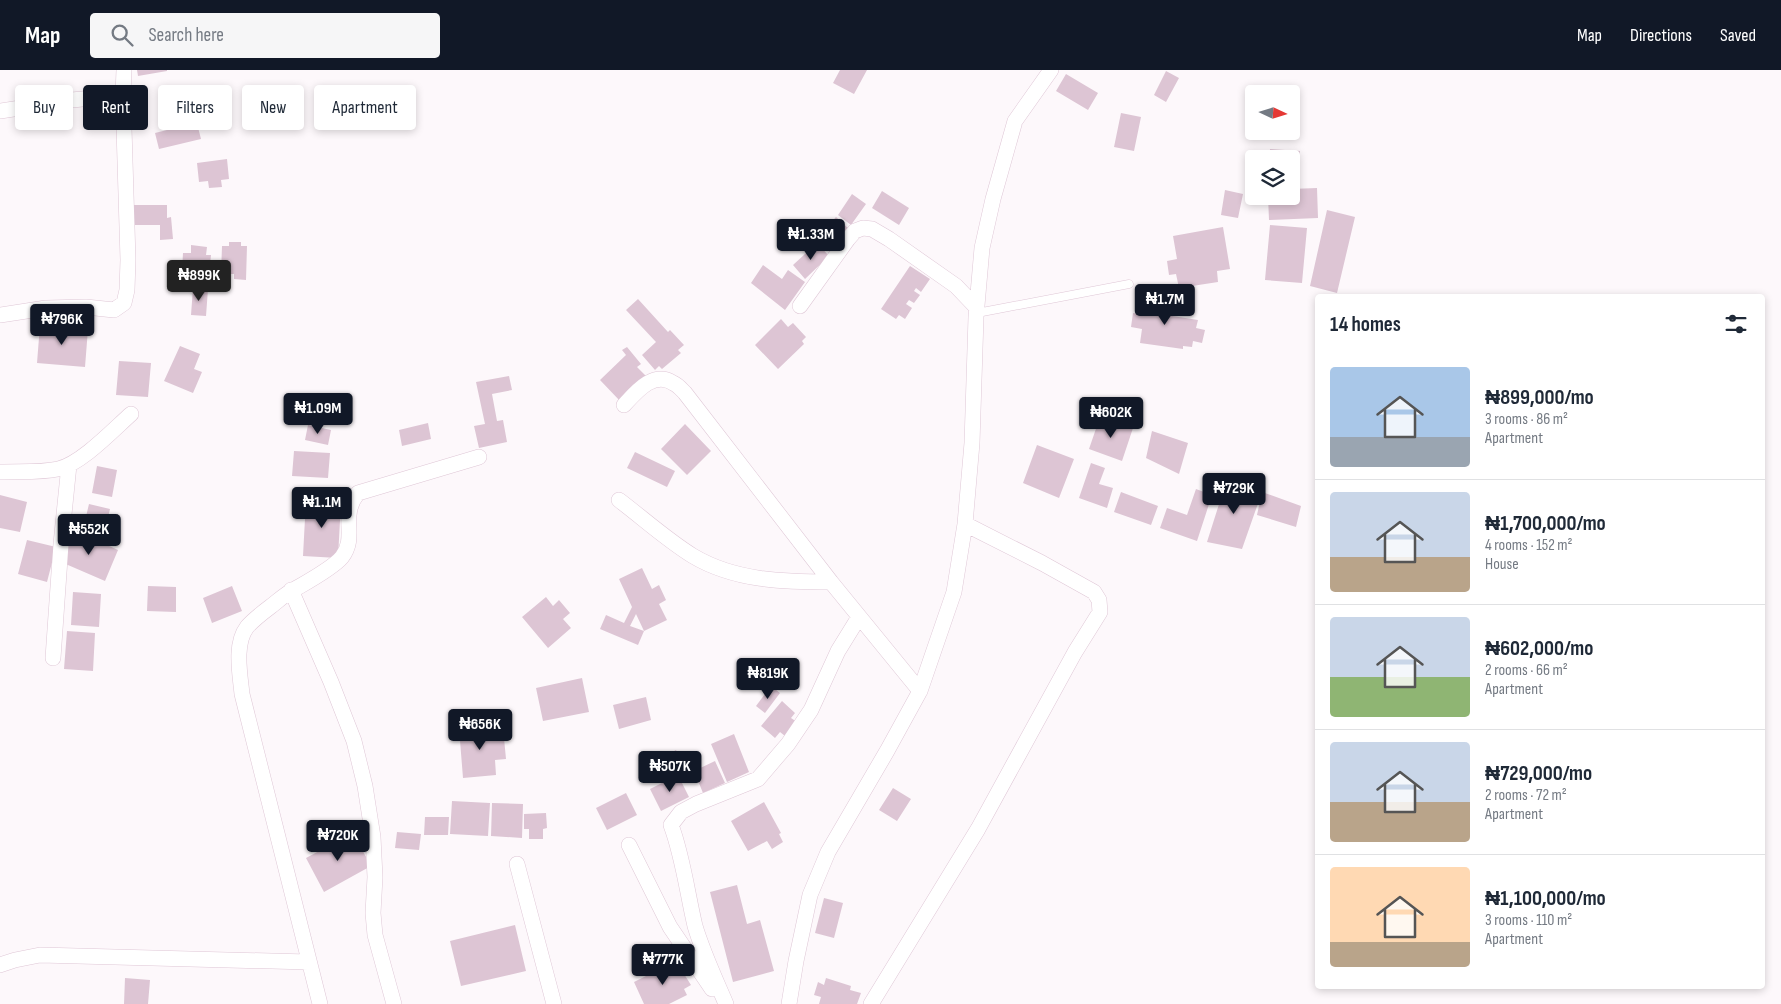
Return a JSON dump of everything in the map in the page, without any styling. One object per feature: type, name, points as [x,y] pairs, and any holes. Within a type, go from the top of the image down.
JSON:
[{"type":"street","points":[[123,85],[124,70]]},
{"type":"street","points":[[789,1004],[810,895],[828,852],[920,691],[954,592],[965,524],[974,415],[977,311],[982,248],[1003,161],[1015,121],[1051,70]]},
{"type":"street","points":[[0,111],[83,99]]},
{"type":"street","points":[[0,315],[46,308],[86,307],[114,310],[124,303],[128,290],[124,130]]},
{"type":"street","points":[[800,306],[855,231],[872,229],[956,286],[977,311]]},
{"type":"street","points":[[624,405],[642,386],[655,380],[663,379],[672,382],[685,393],[806,547],[831,582],[920,691]]},
{"type":"street","points":[[0,472],[60,469],[75,462],[131,414]]},
{"type":"street","points":[[320,1004],[242,694],[239,664],[240,644],[246,628],[260,614],[291,590],[310,581],[341,558],[347,548],[349,537],[349,508],[352,500],[358,493],[479,457]]},
{"type":"street","points":[[53,658],[69,465]]},
{"type":"street","points":[[619,500],[693,556],[713,566],[739,574],[778,582],[831,582]]},
{"type":"street","points":[[871,1004],[978,830],[1075,652],[1100,612],[1099,600],[1094,592],[1042,562],[965,524]]},
{"type":"street","points":[[291,590],[354,741],[365,786],[373,837],[375,877],[373,913],[375,934],[394,1004]]},
{"type":"street","points":[[726,1004],[702,949],[677,840],[671,825],[681,812],[696,804],[758,779],[788,744],[811,710],[838,651],[859,617]]},
{"type":"street","points":[[629,845],[670,927],[722,1004]]},
{"type":"street","points":[[517,864],[554,1004]]},
{"type":"street","points":[[0,965],[40,955],[308,962]]},
{"type":"lane","points":[[977,311],[1129,284]]},
{"type":"building","points":[[137,70],[167,70],[167,71],[138,76]]},
{"type":"building","points":[[840,70],[867,70],[854,94],[833,83]]},
{"type":"building","points":[[1166,71],[1179,78],[1166,102],[1154,95]]},
{"type":"building","points":[[1066,74],[1098,93],[1088,110],[1056,91]]},
{"type":"building","points":[[1121,113],[1141,117],[1134,151],[1114,147]]},
{"type":"building","points":[[167,130],[199,130],[201,139],[159,149],[155,133]]},
{"type":"building","points":[[227,159],[229,179],[221,180],[222,187],[209,188],[208,181],[199,182],[197,163]]},
{"type":"building","points":[[1317,188],[1318,218],[1269,220],[1268,205],[1300,205],[1300,189]]},
{"type":"building","points":[[1225,190],[1243,194],[1238,218],[1221,215]]},
{"type":"building","points":[[882,191],[909,208],[899,225],[872,208]]},
{"type":"building","points":[[852,194],[866,204],[851,225],[838,215]]},
{"type":"building","points":[[134,205],[167,205],[167,218],[171,217],[173,239],[160,240],[160,225],[133,225]]},
{"type":"building","points":[[1327,210],[1355,217],[1337,293],[1310,286]]},
{"type":"building","points":[[836,217],[850,230],[831,251],[817,238]]},
{"type":"building","points":[[1270,225],[1307,228],[1302,283],[1265,280]]},
{"type":"building","points":[[1223,227],[1230,269],[1217,271],[1218,282],[1179,288],[1176,274],[1169,275],[1167,261],[1177,259],[1173,236]]},
{"type":"building","points":[[229,242],[241,242],[241,246],[247,246],[246,280],[234,279],[234,274],[221,274],[222,246],[229,246]]},
{"type":"building","points":[[817,243],[829,256],[805,279],[793,265]]},
{"type":"building","points":[[191,245],[207,247],[206,255],[211,255],[209,274],[194,272],[194,277],[186,276],[186,272],[182,271],[183,253],[191,253]]},
{"type":"building","points":[[763,265],[782,279],[788,270],[805,282],[785,310],[751,283]]},
{"type":"building","points":[[910,266],[930,279],[921,292],[916,288],[914,291],[920,295],[914,303],[909,300],[906,304],[912,308],[905,319],[899,315],[896,319],[881,309]]},
{"type":"building","points":[[193,288],[208,289],[206,316],[191,315]]},
{"type":"building","points":[[1146,294],[1168,298],[1166,315],[1198,320],[1196,328],[1205,330],[1202,343],[1193,341],[1192,347],[1183,346],[1183,349],[1140,343],[1142,329],[1131,327],[1133,313],[1142,315]]},
{"type":"building","points":[[638,299],[668,332],[670,330],[684,345],[678,350],[681,353],[662,369],[659,366],[655,370],[642,355],[656,342],[626,310]]},
{"type":"building","points":[[781,319],[788,327],[793,323],[806,337],[802,341],[804,344],[778,369],[755,345]]},
{"type":"building","points":[[40,325],[88,329],[85,367],[37,363]]},
{"type":"building","points":[[180,346],[200,354],[194,369],[202,372],[193,393],[164,381]]},
{"type":"building","points":[[627,347],[641,364],[637,367],[646,376],[620,401],[600,380],[626,355],[622,350]]},
{"type":"building","points":[[119,361],[151,363],[148,397],[116,395]]},
{"type":"building","points":[[509,376],[512,390],[492,394],[497,421],[503,420],[507,442],[479,448],[474,426],[485,424],[476,382]]},
{"type":"building","points":[[1100,417],[1133,428],[1122,461],[1089,449]]},
{"type":"building","points":[[428,423],[431,439],[402,446],[399,430]]},
{"type":"building","points":[[685,424],[711,451],[687,475],[661,449]]},
{"type":"building","points":[[308,425],[331,430],[328,445],[305,440]]},
{"type":"building","points":[[1152,431],[1188,443],[1179,474],[1146,458]]},
{"type":"building","points":[[1037,445],[1074,459],[1059,498],[1023,483]]},
{"type":"building","points":[[294,451],[330,453],[328,478],[292,476]]},
{"type":"building","points":[[635,452],[675,471],[667,487],[627,468]]},
{"type":"building","points":[[1091,463],[1105,468],[1099,484],[1113,488],[1107,508],[1079,498]]},
{"type":"building","points":[[97,466],[117,470],[112,497],[92,493]]},
{"type":"building","points":[[1227,479],[1262,492],[1242,549],[1207,542]]},
{"type":"building","points":[[1196,489],[1212,495],[1197,541],[1160,528],[1167,508],[1187,515]]},
{"type":"building","points":[[1121,492],[1158,506],[1151,525],[1114,512]]},
{"type":"building","points":[[1262,492],[1301,506],[1296,527],[1257,515]]},
{"type":"building","points":[[0,495],[27,502],[20,532],[0,528]]},
{"type":"building","points":[[306,500],[341,502],[338,558],[303,556]]},
{"type":"building","points":[[89,504],[110,509],[104,534],[83,529]]},
{"type":"building","points":[[74,530],[118,550],[105,581],[61,562]]},
{"type":"building","points":[[27,540],[56,547],[47,582],[18,574]]},
{"type":"building","points":[[642,568],[652,589],[659,585],[666,600],[659,604],[667,620],[644,631],[638,645],[600,629],[606,615],[624,623],[632,607],[619,579]],"holes":[[[636,614],[644,631],[630,626]]]},
{"type":"building","points":[[148,586],[176,587],[176,612],[147,611]]},
{"type":"building","points":[[232,586],[242,611],[212,623],[203,598]]},
{"type":"building","points":[[73,592],[101,594],[99,627],[71,625]]},
{"type":"building","points":[[546,597],[553,606],[559,600],[570,613],[563,619],[571,628],[548,648],[522,617]]},
{"type":"building","points":[[67,631],[95,633],[93,671],[64,669]]},
{"type":"building","points":[[582,678],[589,712],[543,721],[536,688]]},
{"type":"building","points":[[771,686],[780,693],[765,713],[756,706]]},
{"type":"building","points":[[646,697],[651,720],[619,729],[613,705]]},
{"type":"building","points":[[782,701],[795,713],[791,718],[797,722],[785,736],[780,732],[775,738],[761,726]]},
{"type":"building","points":[[493,725],[494,739],[504,738],[506,759],[495,760],[496,775],[463,778],[459,728]]},
{"type":"building","points":[[734,734],[749,772],[727,782],[711,744]]},
{"type":"building","points":[[676,750],[683,764],[653,779],[646,766]]},
{"type":"building","points":[[715,761],[725,783],[703,793],[694,771]]},
{"type":"building","points":[[678,775],[689,797],[661,811],[650,789]]},
{"type":"building","points":[[893,788],[911,799],[897,821],[879,810]]},
{"type":"building","points":[[626,793],[637,815],[607,830],[596,808]]},
{"type":"building","points":[[452,801],[490,803],[488,836],[450,834]]},
{"type":"building","points":[[764,802],[781,833],[779,834],[783,842],[772,849],[767,841],[748,851],[731,821]]},
{"type":"building","points":[[492,803],[523,804],[522,838],[491,836]]},
{"type":"building","points":[[546,813],[547,828],[543,829],[543,839],[529,839],[529,829],[524,829],[524,814]]},
{"type":"building","points":[[425,817],[449,817],[448,835],[424,835]]},
{"type":"building","points":[[397,832],[421,834],[419,850],[395,848]]},
{"type":"building","points":[[353,833],[371,866],[324,892],[306,858]]},
{"type":"building","points":[[737,885],[747,924],[760,920],[774,971],[733,982],[710,892]]},
{"type":"building","points":[[824,898],[843,903],[834,938],[815,933]]},
{"type":"building","points":[[515,925],[526,971],[461,986],[450,941]]},
{"type":"building","points":[[672,963],[674,969],[679,966],[691,985],[684,989],[687,995],[669,1004],[644,1004],[634,982]]},
{"type":"building","points":[[125,978],[150,980],[148,1004],[124,1004]]},
{"type":"building","points":[[826,978],[851,986],[850,990],[861,993],[857,1004],[819,1004],[821,997],[814,995],[818,982],[824,985]]}]
